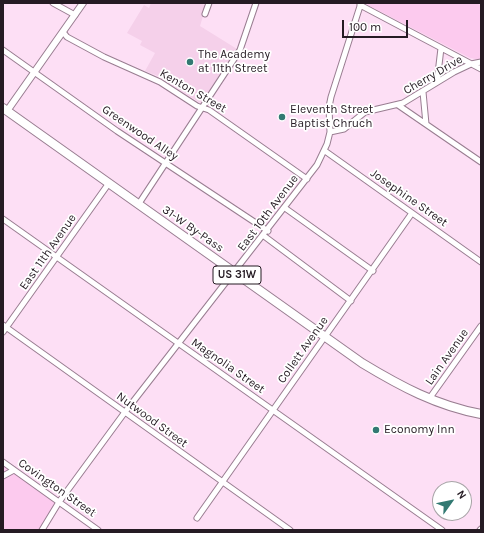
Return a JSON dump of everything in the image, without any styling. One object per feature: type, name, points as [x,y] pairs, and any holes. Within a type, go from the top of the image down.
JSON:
[{"type":"main road","name":"31-W By-Pass","points":[[4,111],[391,381],[429,399],[465,411],[481,414]]},
{"type":"street","points":[[53,3],[75,15]]},
{"type":"street","points":[[4,111],[35,72],[83,3]]},
{"type":"street","points":[[205,14],[209,3]]},
{"type":"street","points":[[138,205],[243,45],[256,3]]},
{"type":"street","points":[[361,4],[481,69]]},
{"type":"street","name":"East 10th Avenue","points":[[42,530],[59,502],[125,412],[264,236],[307,179],[325,151],[330,132],[329,107],[331,97],[361,4]]},
{"type":"street","name":"Kenton Street","points":[[63,32],[67,37],[110,60],[163,84],[203,108],[210,110],[307,179]]},
{"type":"street","points":[[437,82],[441,48]]},
{"type":"street","name":"Greenwood Alley","points":[[3,50],[92,113],[268,230]]},
{"type":"street","name":"Cherry Drive","points":[[330,132],[344,129],[365,112],[398,105],[471,64],[481,62]]},
{"type":"street","points":[[423,92],[426,124]]},
{"type":"street","points":[[398,105],[481,162]]},
{"type":"street","name":"Josephine Street","points":[[325,151],[481,262]]},
{"type":"street","name":"East 11th Avenue","points":[[4,328],[109,183]]},
{"type":"street","points":[[285,208],[373,271]]},
{"type":"street","name":"Collett Avenue","points":[[197,518],[325,336],[373,271],[412,213]]},
{"type":"street","name":"Magnolia Street","points":[[3,219],[442,530]]},
{"type":"street","points":[[264,236],[350,301]]},
{"type":"street","name":"Lain Avenue","points":[[429,399],[481,326]]},
{"type":"street","name":"Nutwood Street","points":[[4,328],[290,530]]},
{"type":"street","name":"Covington Street","points":[[3,462],[98,530]]},
{"type":"street","points":[[3,476],[14,470]]},
{"type":"shaded area","name":"The Academy at 11th Street","points":[[151,3],[201,3],[206,6],[200,26],[237,49],[202,104],[158,76],[145,71],[155,53],[140,45],[142,41],[127,33],[144,5],[149,8]]},
{"type":"shaded area","points":[[364,3],[474,3],[481,5],[481,60],[470,58]]},
{"type":"shaded area","points":[[3,462],[59,502],[42,530],[3,530]]},
{"type":"place","name":"The Academy at 11th Street","points":[[190,62]]},
{"type":"place","name":"Eleventh Street Baptist Chruch","points":[[282,117]]},
{"type":"place","name":"Economy Inn","points":[[376,430]]}]
